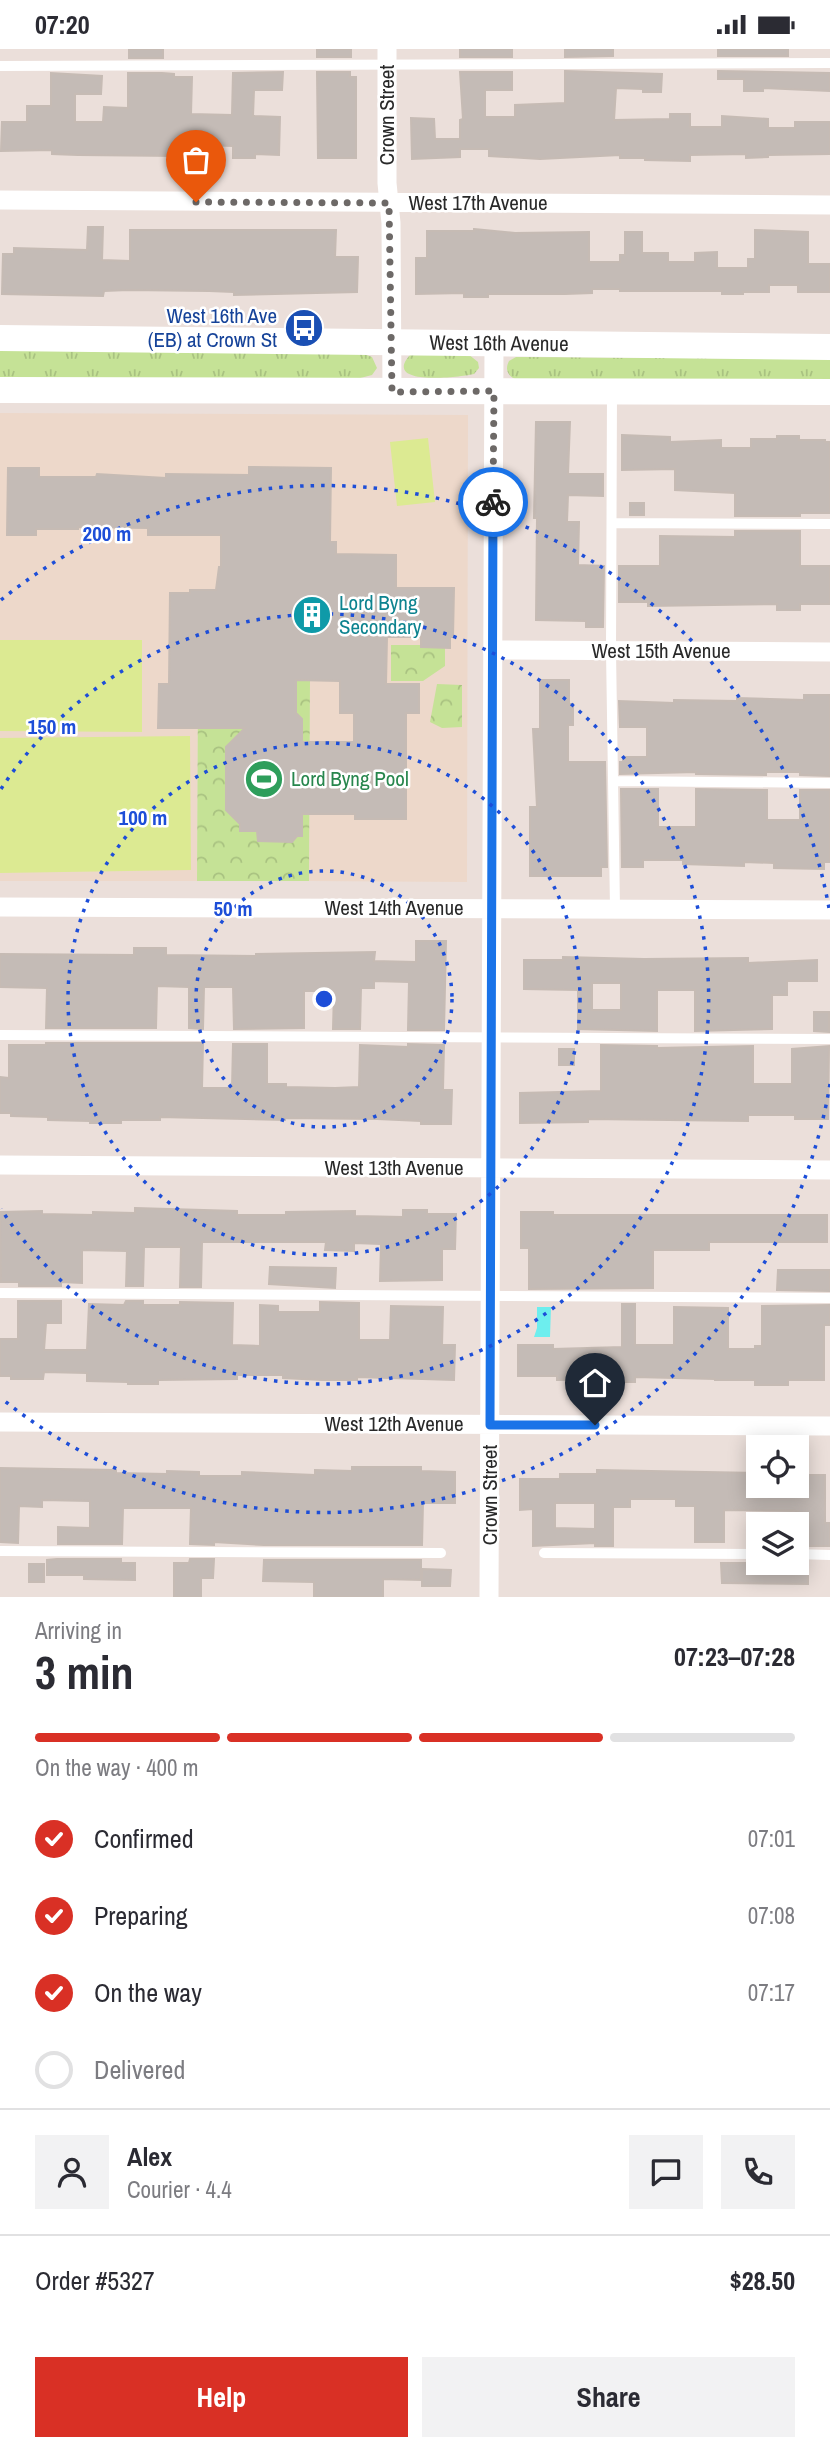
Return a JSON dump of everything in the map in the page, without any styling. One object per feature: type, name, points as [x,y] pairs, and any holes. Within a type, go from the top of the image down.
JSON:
[{"type":"main road","name":"West 16th Avenue","points":[[0,338],[830,347]]},
{"type":"main road","points":[[0,390],[830,392]]},
{"type":"street","name":"Crown Street","points":[[387,57],[392,392]]},
{"type":"street","name":"West 17th Avenue","points":[[0,200],[830,205]]},
{"type":"street","name":"Crown Street","points":[[489,1597],[494,344]]},
{"type":"street","name":"West 15th Avenue","points":[[492,650],[830,652]]},
{"type":"street","name":"West 14th Avenue","points":[[0,907],[830,910]]},
{"type":"street","name":"West 13th Avenue","points":[[0,1165],[830,1170]]},
{"type":"street","name":"West 12th Avenue","points":[[0,1422],[830,1426]]},
{"type":"lane","points":[[0,66],[387,57],[830,63]]},
{"type":"lane","points":[[612,391],[611,651],[615,908]]},
{"type":"lane","points":[[612,523],[830,524]]},
{"type":"lane","points":[[613,781],[830,783]]},
{"type":"lane","points":[[0,1035],[830,1039]]},
{"type":"lane","points":[[0,1293],[830,1298]]},
{"type":"lane","points":[[0,1551],[441,1553]]},
{"type":"lane","points":[[544,1553],[746,1554]]},
{"type":"lane","points":[[809,1554],[830,1555]]},
{"type":"shaded area","name":"Lord Byng Secondary","points":[[0,413],[468,415],[467,882],[309,881],[310,680],[198,680],[197,881],[0,881]]},
{"type":"green space","points":[[0,348],[353,350],[372,357],[377,368],[372,375],[345,382],[0,381]]},
{"type":"green space","points":[[468,354],[478,362],[479,368],[474,374],[427,378],[406,372],[404,365],[410,355]]},
{"type":"green space","points":[[516,357],[830,359],[830,380],[515,379],[507,371],[507,367],[509,361]]},
{"type":"green space","points":[[428,438],[435,502],[397,506],[390,442]]},
{"type":"green space","points":[[0,640],[142,640],[142,732],[0,731]]},
{"type":"green space","points":[[391,645],[445,645],[445,666],[423,681],[391,681]]},
{"type":"green space","name":"Lord Byng Pool","points":[[198,680],[310,680],[309,881],[197,881]]},
{"type":"green space","points":[[437,684],[462,685],[462,727],[442,728],[430,722]]},
{"type":"green space","points":[[190,736],[191,870],[0,873],[0,738]]},
{"type":"water","points":[[537,1307],[551,1307],[550,1337],[534,1337]]},
{"type":"building","points":[[129,49],[163,49],[163,58],[129,58]]},
{"type":"building","points":[[317,49],[351,49],[351,57],[317,57]]},
{"type":"building","points":[[460,49],[512,49],[512,57],[460,57]]},
{"type":"building","points":[[565,49],[613,49],[613,56],[565,57]]},
{"type":"building","points":[[718,49],[788,49],[788,56],[718,56]]},
{"type":"building","points":[[565,71],[662,74],[661,92],[616,88],[614,120],[670,119],[670,114],[690,114],[690,127],[722,127],[722,116],[768,119],[768,128],[795,128],[795,122],[830,122],[830,154],[746,158],[746,154],[690,155],[690,161],[620,158],[620,155],[540,159],[489,156],[489,149],[460,149],[460,157],[412,159],[411,118],[434,119],[435,139],[460,139],[460,120],[463,119],[460,72],[512,72],[512,90],[485,90],[485,117],[515,117],[515,105],[565,103]]},
{"type":"building","points":[[718,71],[830,73],[830,91],[763,88],[763,91],[744,91],[744,79],[718,79]]},
{"type":"building","points":[[283,72],[282,90],[254,90],[253,116],[280,117],[279,155],[255,154],[255,158],[233,158],[233,146],[205,145],[205,152],[179,152],[178,156],[52,154],[52,150],[1,151],[2,122],[27,122],[27,106],[51,106],[51,73],[102,76],[101,94],[75,94],[75,122],[103,122],[104,107],[128,108],[128,73],[162,73],[174,74],[174,77],[192,77],[191,114],[232,115],[233,73]]},
{"type":"building","points":[[317,72],[350,72],[350,77],[356,77],[356,158],[318,158]]},
{"type":"building","points":[[88,227],[103,227],[102,260],[130,261],[130,230],[336,230],[335,257],[358,257],[357,292],[234,295],[234,292],[128,290],[104,291],[103,296],[2,294],[3,254],[14,254],[14,248],[87,250]]},
{"type":"building","points":[[474,229],[515,233],[589,232],[589,262],[620,262],[620,255],[625,255],[625,232],[642,232],[642,253],[668,253],[668,262],[695,262],[695,253],[717,252],[717,268],[748,268],[748,259],[755,259],[755,230],[808,232],[808,264],[830,264],[830,292],[798,292],[798,285],[769,285],[769,292],[743,294],[722,294],[722,291],[592,289],[592,293],[488,294],[488,297],[464,297],[464,293],[416,294],[416,258],[427,258],[427,231]]},
{"type":"building","points":[[536,422],[570,422],[568,474],[603,474],[603,496],[568,495],[567,522],[579,522],[578,565],[604,566],[603,627],[586,627],[586,621],[536,620]]},
{"type":"building","points":[[622,435],[670,437],[670,442],[721,440],[721,448],[751,448],[751,439],[777,439],[777,436],[799,436],[799,440],[825,440],[830,442],[830,513],[735,516],[735,493],[675,490],[675,469],[622,470]]},
{"type":"building","name":"Lord Byng Secondary","points":[[249,467],[331,468],[330,542],[336,542],[336,554],[396,555],[396,588],[454,588],[453,637],[450,637],[450,648],[421,647],[421,637],[387,637],[386,684],[419,684],[419,713],[406,713],[406,819],[355,819],[355,814],[302,814],[302,836],[297,836],[292,842],[258,841],[257,831],[240,831],[240,824],[226,810],[226,747],[245,728],[158,728],[159,684],[169,684],[170,593],[216,590],[221,567],[221,535],[148,535],[148,528],[78,527],[36,529],[36,535],[7,535],[8,468],[39,468],[39,477],[96,477],[97,474],[166,478],[166,474],[249,475]],"holes":[[[296,680],[340,681],[340,713],[354,713],[354,742],[302,742],[302,719],[296,713]]]},
{"type":"building","points":[[630,503],[644,503],[644,515],[630,515]]},
{"type":"building","points":[[735,531],[800,531],[800,566],[830,566],[830,604],[800,604],[800,610],[777,610],[777,604],[648,606],[648,602],[619,602],[619,566],[660,566],[660,536],[735,537]]},
{"type":"building","points":[[540,680],[569,680],[569,704],[573,704],[573,725],[568,725],[568,762],[605,762],[607,867],[601,867],[601,876],[530,876],[530,807],[537,807],[533,729],[540,729]]},
{"type":"building","points":[[804,695],[830,695],[830,776],[800,775],[800,772],[766,772],[766,775],[696,772],[620,774],[623,757],[647,757],[647,727],[620,727],[619,701],[674,703],[674,700],[737,701],[737,698],[804,700]]},
{"type":"building","points":[[621,789],[658,789],[658,827],[696,827],[696,789],[767,790],[767,820],[800,820],[800,790],[830,790],[830,862],[824,862],[824,869],[774,868],[774,863],[744,862],[744,866],[683,864],[683,860],[643,860],[643,867],[622,867]]},
{"type":"building","points":[[416,941],[446,941],[444,1030],[408,1030],[409,982],[374,981],[374,988],[361,988],[360,1029],[333,1029],[334,991],[304,991],[304,1028],[234,1029],[233,987],[204,987],[203,1029],[189,1028],[189,987],[157,986],[156,1028],[46,1028],[47,988],[0,987],[0,954],[134,955],[134,948],[166,948],[166,955],[256,956],[375,952],[374,961],[416,962]]},
{"type":"building","points":[[563,957],[748,958],[748,963],[817,960],[817,981],[787,981],[787,995],[772,995],[772,1029],[695,1031],[695,990],[657,990],[657,1031],[578,1029],[578,990],[524,989],[524,960],[563,960]],"holes":[[[592,983],[621,983],[621,1010],[592,1010]]]},
{"type":"building","points":[[814,1012],[829,1012],[829,1032],[814,1031]]},
{"type":"building","points":[[203,1043],[202,1088],[232,1088],[233,1044],[267,1044],[267,1084],[335,1088],[359,1087],[360,1045],[444,1045],[443,1090],[452,1090],[451,1124],[377,1119],[160,1117],[160,1120],[90,1123],[0,1113],[0,1077],[9,1078],[9,1045]]},
{"type":"building","points":[[601,1045],[657,1048],[753,1046],[753,1084],[792,1084],[792,1049],[829,1046],[828,1119],[795,1119],[795,1115],[748,1115],[748,1121],[588,1119],[588,1122],[520,1123],[520,1093],[601,1091]]},
{"type":"building","points":[[559,1049],[574,1049],[574,1065],[559,1065]]},
{"type":"building","points":[[135,1208],[237,1211],[237,1215],[355,1211],[355,1216],[403,1217],[403,1210],[427,1210],[427,1214],[456,1214],[455,1249],[442,1249],[442,1280],[380,1281],[381,1244],[354,1243],[354,1251],[325,1250],[326,1242],[202,1242],[201,1287],[180,1287],[181,1247],[144,1247],[143,1286],[126,1286],[127,1251],[82,1250],[82,1283],[19,1286],[19,1282],[1,1282],[0,1212],[42,1211],[42,1214],[93,1215],[93,1212],[135,1213]]},
{"type":"building","points":[[521,1212],[553,1212],[553,1215],[827,1215],[827,1242],[709,1242],[709,1250],[653,1250],[653,1288],[529,1289],[529,1248],[521,1248]]},
{"type":"building","points":[[270,1267],[336,1268],[335,1288],[269,1284]]},
{"type":"building","points":[[778,1270],[830,1270],[830,1291],[777,1290]]},
{"type":"building","points":[[18,1301],[61,1301],[61,1323],[46,1323],[44,1350],[87,1350],[89,1304],[124,1305],[126,1301],[143,1301],[143,1305],[180,1305],[180,1302],[233,1303],[232,1345],[260,1346],[260,1305],[278,1306],[278,1312],[320,1312],[320,1302],[359,1303],[359,1340],[390,1340],[391,1306],[443,1307],[442,1345],[455,1345],[454,1380],[357,1377],[357,1380],[322,1380],[283,1378],[283,1375],[237,1375],[237,1379],[158,1380],[158,1384],[128,1384],[87,1381],[87,1373],[44,1372],[43,1379],[11,1379],[11,1376],[0,1376],[0,1339],[18,1339]]},
{"type":"building","points":[[622,1304],[635,1304],[635,1345],[674,1345],[674,1307],[728,1308],[728,1349],[755,1349],[755,1346],[762,1346],[762,1306],[830,1305],[830,1325],[824,1325],[824,1380],[788,1380],[788,1385],[755,1385],[755,1380],[635,1377],[635,1382],[622,1382],[622,1379],[557,1380],[557,1376],[518,1376],[518,1345],[553,1345],[553,1349],[622,1347]]},
{"type":"building","points":[[352,1467],[421,1467],[421,1471],[455,1472],[455,1503],[423,1503],[422,1545],[264,1545],[214,1542],[214,1545],[190,1544],[191,1508],[123,1508],[122,1544],[58,1544],[58,1527],[90,1528],[90,1501],[42,1500],[42,1507],[19,1506],[18,1543],[0,1542],[0,1468],[116,1470],[116,1473],[199,1472],[199,1476],[242,1476],[242,1472],[315,1475],[315,1470],[352,1471]]},
{"type":"building","points":[[597,1470],[746,1473],[746,1498],[809,1498],[809,1475],[825,1475],[825,1523],[830,1523],[830,1546],[809,1546],[809,1512],[724,1510],[724,1542],[695,1542],[695,1506],[676,1506],[676,1499],[630,1499],[630,1507],[613,1507],[613,1546],[595,1546],[595,1543],[533,1546],[533,1509],[520,1510],[520,1479],[560,1479],[560,1474],[597,1474]],"holes":[[[555,1503],[595,1503],[595,1529],[555,1528]]]},
{"type":"building","points":[[121,1559],[121,1563],[135,1563],[135,1580],[47,1575],[47,1560]]},
{"type":"building","points":[[190,1559],[214,1559],[213,1578],[201,1578],[201,1597],[174,1597],[174,1563],[189,1563]]},
{"type":"building","points":[[264,1560],[421,1560],[421,1580],[383,1579],[383,1597],[314,1597],[314,1582],[263,1581]]},
{"type":"building","points":[[721,1563],[746,1563],[746,1575],[808,1575],[808,1584],[722,1583]]},
{"type":"building","points":[[29,1564],[44,1564],[44,1582],[29,1582]]},
{"type":"building","points":[[422,1569],[451,1570],[450,1586],[422,1586]]},
{"type":"way so far","points":[[196,202],[389,203],[392,392],[494,391],[493,502]]},
{"type":"place","name":"West 16th Ave (EB) at Crown St","points":[[304,328]]},
{"type":"place","name":"Lord Byng Secondary","points":[[312,615]]},
{"type":"place","name":"Lord Byng Pool","points":[[264,779]]},
{"type":"route","points":[[493,502],[490,1425],[595,1425]]}]
